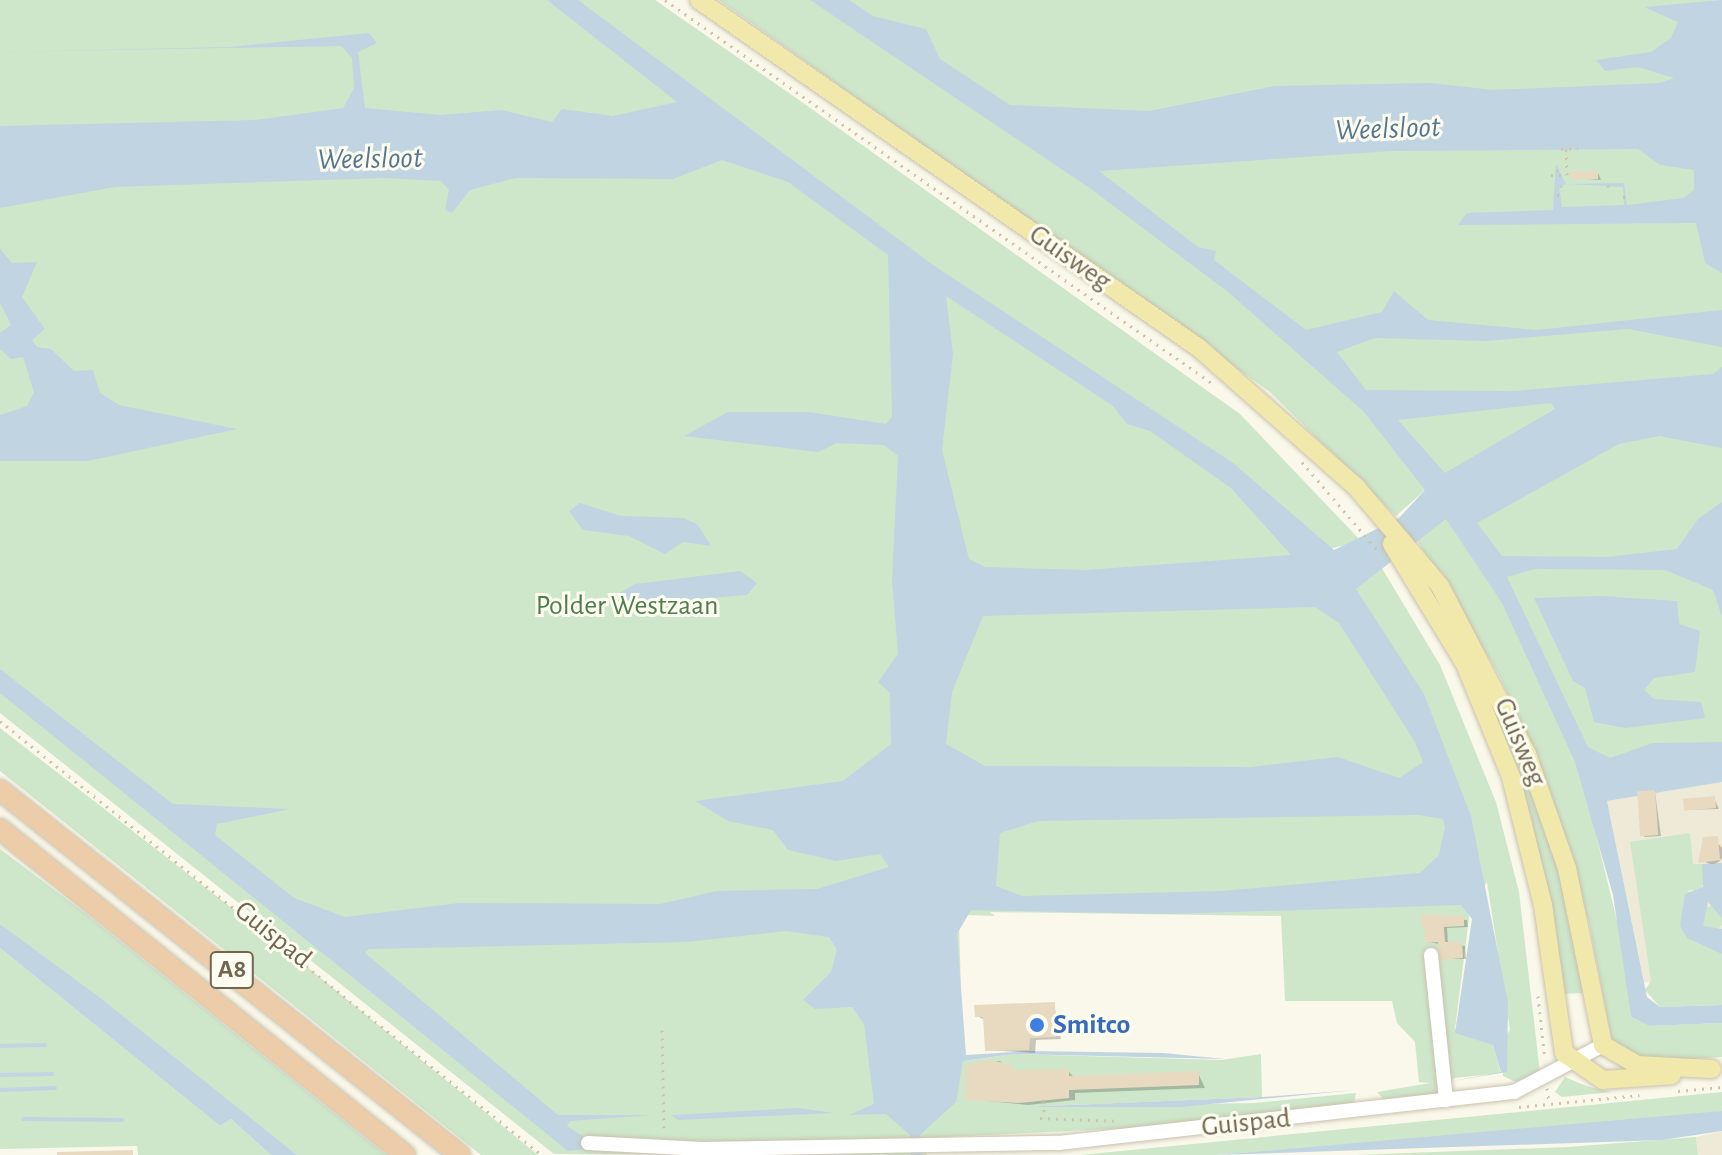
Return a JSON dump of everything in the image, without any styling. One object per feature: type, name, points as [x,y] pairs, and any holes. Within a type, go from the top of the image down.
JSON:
[{"type":"highway","name":"A8","points":[[0,790],[460,1155]]},
{"type":"highway","name":"A8","points":[[0,829],[405,1155]]},
{"type":"main road","name":"Guisweg","points":[[699,0],[1199,348],[1318,451],[1375,525],[1404,550],[1475,646],[1537,778],[1567,868],[1603,1045]]},
{"type":"main road","name":"Guisweg","points":[[1404,550],[1465,664],[1511,777],[1543,905],[1559,1040],[1571,1063]]},
{"type":"main road","points":[[1603,1045],[1637,1065],[1717,1068]]},
{"type":"main road","points":[[1571,1063],[1594,1078],[1624,1082],[1717,1068]]},
{"type":"street","points":[[1431,955],[1446,1100]]},
{"type":"street","name":"Guispad","points":[[588,1143],[900,1144],[1149,1134],[1520,1091],[1603,1045]]},
{"type":"path","points":[[665,0],[1216,386]]},
{"type":"path","points":[[1567,184],[1563,149],[1578,148]]},
{"type":"path","points":[[1556,173],[1568,175]]},
{"type":"path","points":[[1290,451],[1375,525]]},
{"type":"path","name":"Guispad","points":[[0,721],[542,1155]]},
{"type":"path","points":[[1537,982],[1546,1078]]},
{"type":"path","points":[[662,1030],[664,1115]]},
{"type":"path","points":[[1044,1102],[1042,1118],[1131,1122],[1149,1134]]},
{"type":"shaded area","points":[[1722,782],[1722,992],[1644,982],[1607,801]]},
{"type":"shaded area","points":[[1722,1131],[1722,1155],[1698,1155],[1696,1137]]},
{"type":"green space","name":"Polder Westzaan","points":[[0,0],[655,0],[799,100],[1240,414],[1361,541],[1329,549],[1357,585],[1380,565],[1440,665],[1496,802],[1519,892],[1540,1073],[1516,1082],[1503,1076],[1502,1041],[1510,1030],[1487,882],[1470,910],[1455,1029],[1493,1045],[1501,1073],[1454,1078],[1439,1095],[1386,1102],[1377,1092],[1430,1083],[1419,1082],[1415,1042],[1397,1023],[1392,1001],[1285,1001],[1281,916],[990,912],[995,916],[964,915],[959,922],[963,1061],[1014,1054],[1221,1060],[1261,1054],[1262,1097],[1022,1107],[1255,1103],[1356,1093],[1354,1104],[1131,1128],[921,1138],[927,1155],[554,1154],[0,713]]},
{"type":"green space","points":[[719,0],[810,0],[843,21],[843,0],[1722,0],[1722,782],[1656,783],[1611,796],[1585,790],[1621,937],[1631,1017],[1649,1026],[1722,1023],[1722,1057],[1644,1062],[1613,1047],[1589,922],[1536,754],[1498,673],[1415,537],[1444,519],[1424,491],[1396,516],[1270,392]]},
{"type":"green space","points":[[1483,686],[1507,721],[1566,885],[1586,993],[1561,994],[1532,820]]},
{"type":"green space","points":[[0,728],[295,957],[538,1155],[481,1155],[0,771]]},
{"type":"green space","points":[[1690,833],[1693,864],[1702,864],[1705,880],[1700,890],[1688,890],[1709,945],[1722,954],[1722,1005],[1660,1007],[1645,990],[1651,981],[1630,842]]},
{"type":"green space","points":[[0,849],[85,913],[386,1155],[297,1155],[0,924]]},
{"type":"green space","points":[[1712,906],[1721,909],[1724,918],[1721,927],[1712,930],[1703,927],[1700,918],[1703,909]]},
{"type":"green space","points":[[0,948],[220,1126],[231,1119],[271,1155],[138,1155],[137,1146],[0,1149]]},
{"type":"green space","points":[[1565,1077],[1612,1092],[1562,1097],[1555,1092]]},
{"type":"green space","points":[[1722,1092],[1722,1111],[1678,1117],[1217,1155],[1080,1155]]},
{"type":"green space","points":[[1696,1137],[1698,1155],[1355,1155],[1568,1147]]},
{"type":"water","name":"Weelsloot","points":[[547,0],[578,0],[933,265],[1233,463],[1334,550],[1399,518],[1425,490],[1364,412],[1228,292],[1091,189],[810,0],[849,0],[873,16],[926,29],[940,59],[1010,105],[1149,111],[1275,86],[1431,83],[1493,90],[1660,83],[1674,78],[1638,67],[1605,71],[1596,60],[1651,52],[1671,38],[1678,22],[1644,7],[1722,0],[1722,273],[1705,263],[1696,223],[1458,225],[1467,213],[1553,210],[1556,164],[1566,184],[1559,187],[1562,207],[1624,205],[1623,187],[1568,184],[1624,183],[1627,205],[1683,198],[1694,190],[1694,170],[1660,165],[1638,149],[1392,151],[1099,171],[1198,247],[1216,251],[1214,260],[1306,330],[1382,312],[1394,291],[1428,320],[1537,330],[1722,310],[1722,347],[1628,329],[1486,341],[1375,338],[1337,352],[1366,390],[1513,391],[1713,374],[1722,367],[1722,448],[1659,436],[1619,444],[1477,523],[1502,556],[1607,557],[1677,549],[1698,519],[1722,502],[1722,617],[1713,590],[1665,570],[1535,569],[1507,577],[1588,747],[1610,758],[1653,743],[1722,742],[1722,782],[1607,801],[1647,997],[1660,1007],[1722,1005],[1722,1023],[1649,1026],[1631,1017],[1613,895],[1575,762],[1502,603],[1446,519],[1356,589],[1424,694],[1471,816],[1508,1003],[1507,1072],[1452,1081],[1501,1072],[1493,1045],[1455,1033],[1472,919],[1461,905],[1169,914],[971,910],[957,934],[966,1055],[1029,1051],[1163,1053],[1225,1059],[1014,1054],[963,1061],[956,1102],[920,1135],[922,1155],[911,1155],[910,1135],[886,1114],[849,1115],[874,1104],[864,1024],[852,1007],[815,1009],[803,1000],[831,972],[837,950],[829,937],[786,931],[686,942],[369,949],[365,953],[558,1115],[653,1115],[570,1121],[567,1126],[588,1140],[587,1149],[568,1151],[0,693],[0,669],[173,804],[290,809],[217,824],[215,835],[294,898],[345,917],[459,903],[660,904],[717,891],[817,889],[889,867],[880,854],[836,861],[788,850],[773,830],[728,821],[695,801],[843,781],[891,744],[890,693],[878,682],[898,654],[892,580],[898,456],[884,445],[837,443],[818,452],[684,436],[728,412],[809,412],[886,424],[892,417],[888,255],[788,182],[722,160],[673,179],[516,178],[470,190],[452,213],[445,210],[449,190],[441,181],[383,178],[115,187],[0,208],[0,126],[256,120],[343,108],[354,88],[352,58],[341,46],[0,52],[229,47],[369,33],[377,43],[358,52],[365,108],[441,115],[501,110],[552,122],[562,109],[613,116],[677,102]],"holes":[[[946,296],[1113,406],[1127,424],[1150,431],[1231,488],[1291,555],[1085,570],[985,567],[969,559],[942,450],[953,354]],[[1551,403],[1555,409],[1445,473],[1398,420]],[[1315,607],[1339,623],[1415,742],[1423,762],[1399,778],[1338,757],[1250,767],[985,766],[946,744],[952,692],[983,616]],[[1419,815],[1443,819],[1445,827],[1439,855],[1420,873],[1222,891],[1022,896],[996,886],[1000,833],[1038,821]]]},
{"type":"water","points":[[0,249],[12,263],[37,262],[22,297],[45,329],[32,340],[37,347],[51,349],[74,371],[93,370],[100,393],[119,405],[237,429],[88,461],[0,461],[0,415],[27,406],[34,392],[23,357],[11,359],[0,349],[0,333],[11,325],[0,303]]},
{"type":"water","points":[[580,503],[621,516],[684,518],[698,525],[711,546],[683,542],[665,554],[629,536],[583,530],[569,511]]},
{"type":"water","points":[[740,571],[757,583],[747,595],[633,604],[619,593],[635,584]]},
{"type":"water","points":[[1600,596],[1677,601],[1679,624],[1700,631],[1695,672],[1654,678],[1644,690],[1654,699],[1701,702],[1705,718],[1625,728],[1594,722],[1585,688],[1573,681],[1534,598]]},
{"type":"water","points":[[1722,863],[1722,918],[1708,902],[1703,926],[1722,929],[1722,954],[1687,938],[1680,926],[1685,894],[1703,887],[1702,864]]},
{"type":"water","points":[[0,924],[99,997],[297,1155],[271,1155],[231,1119],[220,1126],[0,948]]},
{"type":"water","points":[[1355,1090],[1180,1107],[1021,1107],[1262,1097]]},
{"type":"water","points":[[799,1108],[833,1113],[678,1120],[671,1115]]},
{"type":"water","points":[[1722,1111],[1722,1131],[1662,1140],[1217,1155]]},
{"type":"building","points":[[1570,171],[1598,171],[1598,179],[1570,179]]},
{"type":"building","points":[[1655,790],[1658,835],[1640,836],[1637,791]]},
{"type":"building","points":[[1715,796],[1716,808],[1684,811],[1683,799]]},
{"type":"building","points":[[1718,836],[1720,860],[1698,863],[1703,837]]},
{"type":"building","points":[[1420,914],[1464,916],[1464,926],[1444,927],[1445,942],[1462,942],[1463,958],[1440,960],[1438,942],[1426,943]]},
{"type":"building","points":[[1055,1002],[1056,1037],[1030,1038],[1029,1050],[985,1051],[983,1017],[975,1017],[974,1005]]},
{"type":"building","points":[[987,1060],[1012,1064],[1012,1070],[1069,1069],[1069,1076],[1199,1071],[1199,1085],[1069,1090],[1069,1098],[1019,1103],[965,1100],[965,1066]]},
{"type":"building","points":[[133,1150],[133,1155],[57,1155],[57,1152]]},
{"type":"waterway","points":[[0,1046],[45,1045]]},
{"type":"waterway","points":[[0,1075],[52,1074]]},
{"type":"waterway","points":[[0,1090],[55,1088]]},
{"type":"waterway","points":[[23,1119],[122,1120]]},
{"type":"place","name":"Smitco","points":[[1037,1025]]}]
